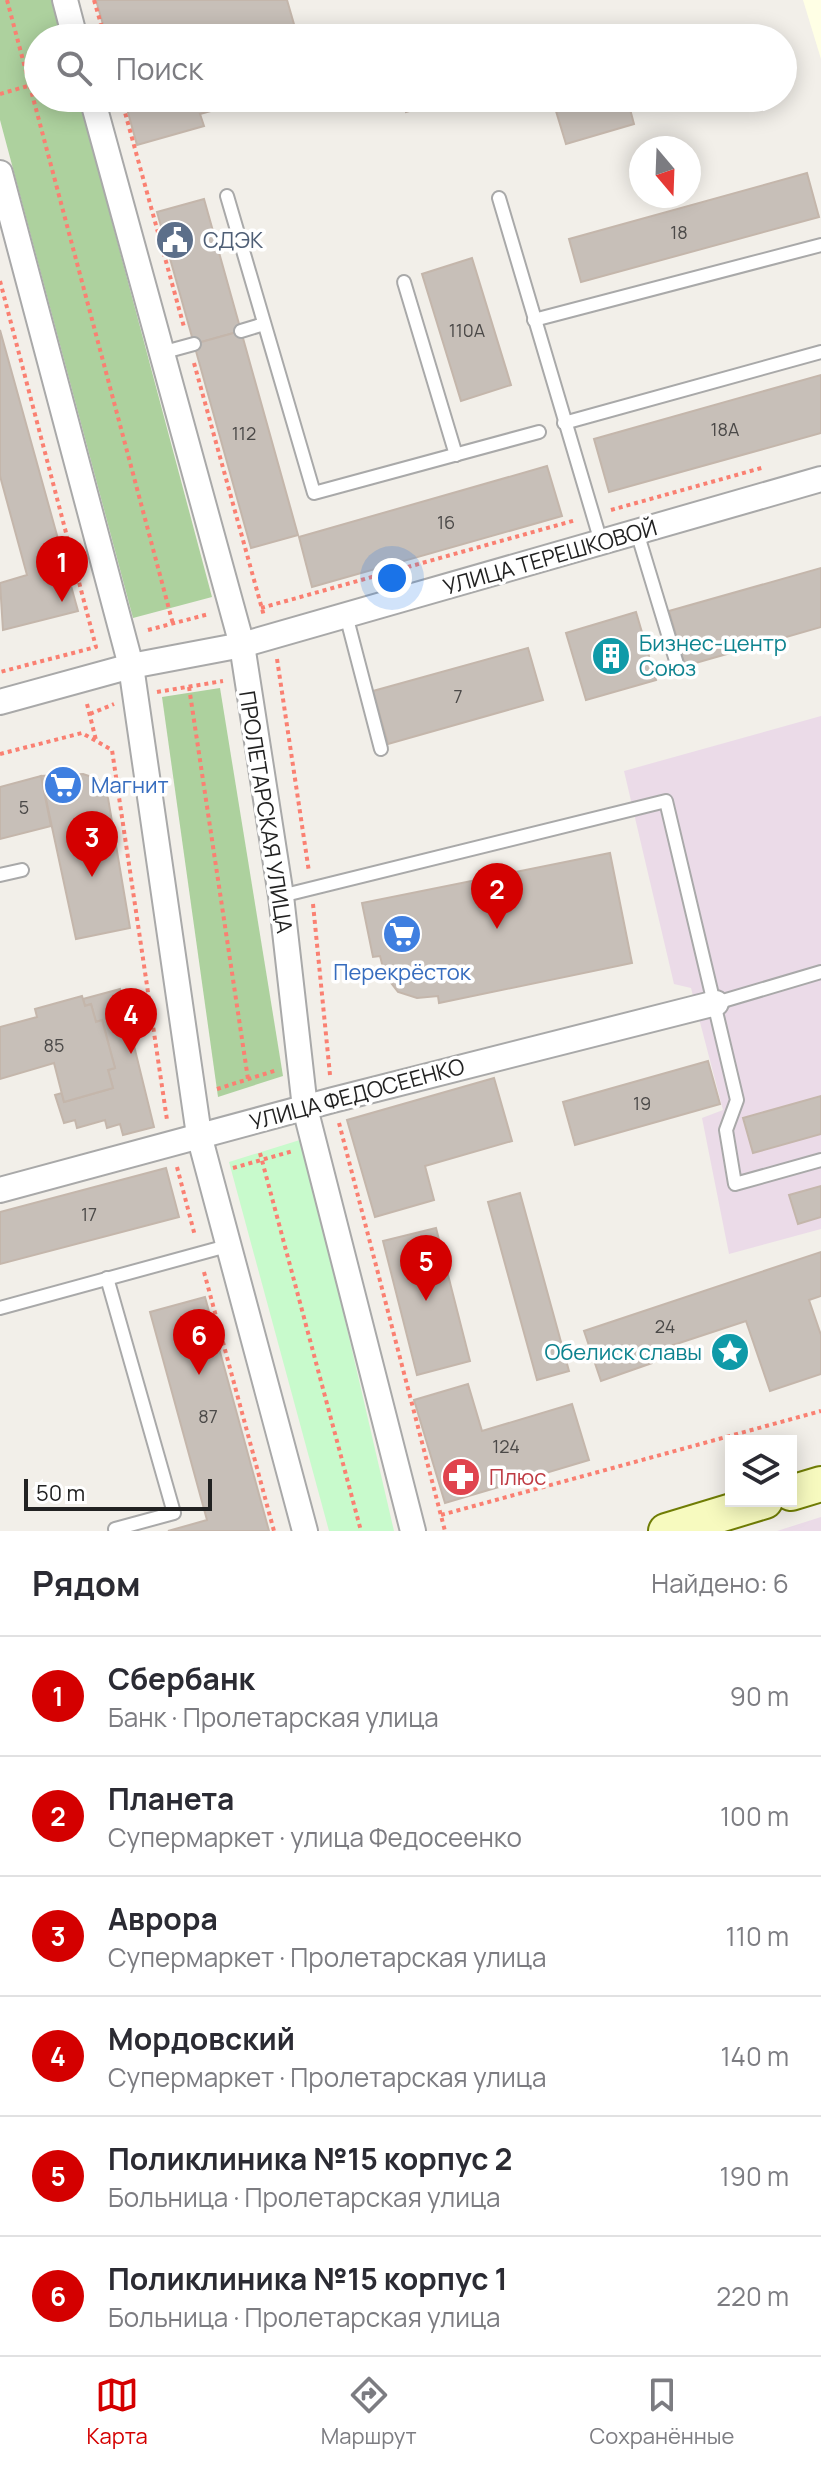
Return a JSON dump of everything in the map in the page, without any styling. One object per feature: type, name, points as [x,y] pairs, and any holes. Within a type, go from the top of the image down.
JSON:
[{"type":"main road","points":[[797,1491],[821,1484]]},
{"type":"main road","points":[[666,1531],[745,1507]]},
{"type":"street","points":[[65,0],[71,24]]},
{"type":"street","name":"ПРОЛЕТАРСКАЯ УЛИЦА","points":[[96,112],[242,645],[281,896],[305,1108],[413,1531]]},
{"type":"street","points":[[0,173],[6,219],[131,666],[199,1135],[305,1531]]},
{"type":"street","name":"УЛИЦА ТЕРЕШКОВОЙ","points":[[0,702],[131,666],[242,645],[821,479]]},
{"type":"street","name":"УЛИЦА ФЕДОСЕЕНКО","points":[[0,1190],[199,1135],[716,1003]]},
{"type":"lane","points":[[227,196],[314,493],[539,432]]},
{"type":"lane","points":[[499,198],[601,542]]},
{"type":"lane","points":[[534,320],[821,245]]},
{"type":"lane","points":[[404,282],[456,455]]},
{"type":"lane","points":[[241,331],[264,324]]},
{"type":"lane","points":[[161,353],[194,344]]},
{"type":"lane","points":[[564,423],[821,352]]},
{"type":"lane","points":[[637,532],[677,664]]},
{"type":"lane","points":[[346,615],[381,749]]},
{"type":"lane","points":[[281,896],[666,801],[737,1100],[726,1130],[735,1184],[821,1160]]},
{"type":"lane","points":[[0,875],[22,870]]},
{"type":"lane","points":[[716,1003],[821,972]]},
{"type":"lane","points":[[0,1308],[227,1246]]},
{"type":"lane","points":[[107,1278],[174,1513],[115,1529]]},
{"type":"path","points":[[7,0],[24,66]]},
{"type":"path","points":[[94,0],[101,24]]},
{"type":"path","points":[[0,94],[24,87]]},
{"type":"path","points":[[36,112],[173,624]]},
{"type":"path","points":[[0,281],[96,647]]},
{"type":"path","points":[[0,672],[232,608],[261,608],[775,464]]},
{"type":"path","points":[[90,714],[136,695],[246,677],[279,666]]},
{"type":"path","points":[[189,687],[248,1079]]},
{"type":"path","points":[[213,1090],[287,1066]]},
{"type":"path","points":[[233,1168],[307,1147]]},
{"type":"path","points":[[260,1153],[361,1531]]},
{"type":"path","points":[[441,1515],[821,1411]]},
{"type":"shaded area","points":[[803,0],[821,0],[821,59]]},
{"type":"shaded area","points":[[821,716],[821,1229],[729,1254],[702,1118],[723,1110],[691,988],[674,984],[624,771]]},
{"type":"shaded area","points":[[821,1517],[821,1531],[777,1531]]},
{"type":"green space","points":[[0,0],[53,0],[59,24],[24,24],[24,112],[83,112],[212,597],[133,618],[0,120]]},
{"type":"green space","points":[[220,688],[283,1076],[218,1097],[162,697]]},
{"type":"green space","points":[[303,1139],[394,1531],[329,1531],[229,1162]]},
{"type":"building","points":[[96,0],[287,0],[294,24],[103,24]]},
{"type":"building","points":[[128,112],[207,112],[200,114],[204,126],[137,145]]},
{"type":"building","points":[[556,112],[631,112],[634,124],[566,144]]},
{"type":"building","points":[[807,173],[819,217],[581,282],[569,239],[681,208],[701,208],[701,202]]},
{"type":"building","points":[[204,199],[241,331],[194,344],[157,212]]},
{"type":"building","points":[[472,258],[511,385],[461,401],[422,274]]},
{"type":"building","points":[[0,330],[78,611],[3,630],[0,583],[27,575],[0,476]]},
{"type":"building","points":[[241,331],[298,535],[251,548],[194,344]]},
{"type":"building","points":[[821,375],[821,433],[609,492],[594,439]]},
{"type":"building","points":[[547,466],[562,516],[312,587],[299,537]]},
{"type":"building","points":[[821,568],[821,627],[685,666],[669,611]]},
{"type":"building","name":"Бизнес-центр Союз","points":[[636,612],[656,680],[586,700],[566,633]]},
{"type":"building","points":[[528,648],[543,700],[388,744],[373,691]]},
{"type":"building","points":[[83,774],[98,779],[108,798],[130,928],[76,939],[41,776]]},
{"type":"building","points":[[41,776],[51,826],[0,839],[0,787]]},
{"type":"building","points":[[610,853],[632,963],[439,1003],[438,996],[417,998],[398,992],[385,975],[380,956],[373,957],[362,903]]},
{"type":"building","points":[[120,989],[154,1127],[123,1135],[120,1124],[107,1128],[105,1120],[77,1128],[75,1120],[64,1123],[55,1095],[62,1093],[64,1102],[113,1088],[108,1070],[115,1068],[102,1020],[96,1022],[91,1004],[85,1006],[83,999]]},
{"type":"building","points":[[82,996],[85,1006],[91,1004],[96,1022],[102,1020],[115,1068],[108,1070],[113,1088],[64,1102],[54,1063],[0,1079],[0,1027],[37,1017],[35,1009]]},
{"type":"building","points":[[708,1061],[720,1104],[575,1145],[563,1102]]},
{"type":"building","points":[[494,1078],[512,1141],[425,1166],[434,1200],[375,1217],[347,1120]]},
{"type":"building","points":[[821,1096],[821,1134],[753,1153],[743,1118]]},
{"type":"building","points":[[166,1168],[179,1217],[0,1264],[0,1212]]},
{"type":"building","points":[[821,1186],[821,1217],[798,1224],[789,1195]]},
{"type":"building","points":[[520,1193],[569,1371],[537,1380],[488,1202]]},
{"type":"building","points":[[436,1228],[470,1361],[417,1375],[383,1241]]},
{"type":"building","points":[[821,1252],[821,1296],[809,1300],[821,1335],[821,1374],[770,1391],[746,1321],[649,1353],[652,1363],[601,1381],[584,1331]]},
{"type":"building","points":[[205,1297],[269,1531],[168,1531],[207,1520],[150,1312]]},
{"type":"building","points":[[468,1384],[482,1431],[572,1404],[589,1460],[445,1503],[414,1400]]},
{"type":"place","name":"СДЭК","points":[[175,240]]},
{"type":"place","name":"Сбербанк","points":[[62,602]]},
{"type":"place","name":"Бизнес-центр Союз","points":[[611,656]]},
{"type":"place","name":"Магнит","points":[[63,785]]},
{"type":"place","name":"Аврора","points":[[92,877]]},
{"type":"place","name":"Планета","points":[[497,929]]},
{"type":"place","name":"Перекрёсток","points":[[402,934]]},
{"type":"place","name":"Мордовский","points":[[131,1054]]},
{"type":"place","name":"Поликлиника №15 корпус 2","points":[[426,1301]]},
{"type":"place","name":"Обелиск славы","points":[[730,1352]]},
{"type":"place","name":"Поликлиника №15 корпус 1","points":[[199,1375]]},
{"type":"place","name":"Плюс","points":[[461,1477]]}]
